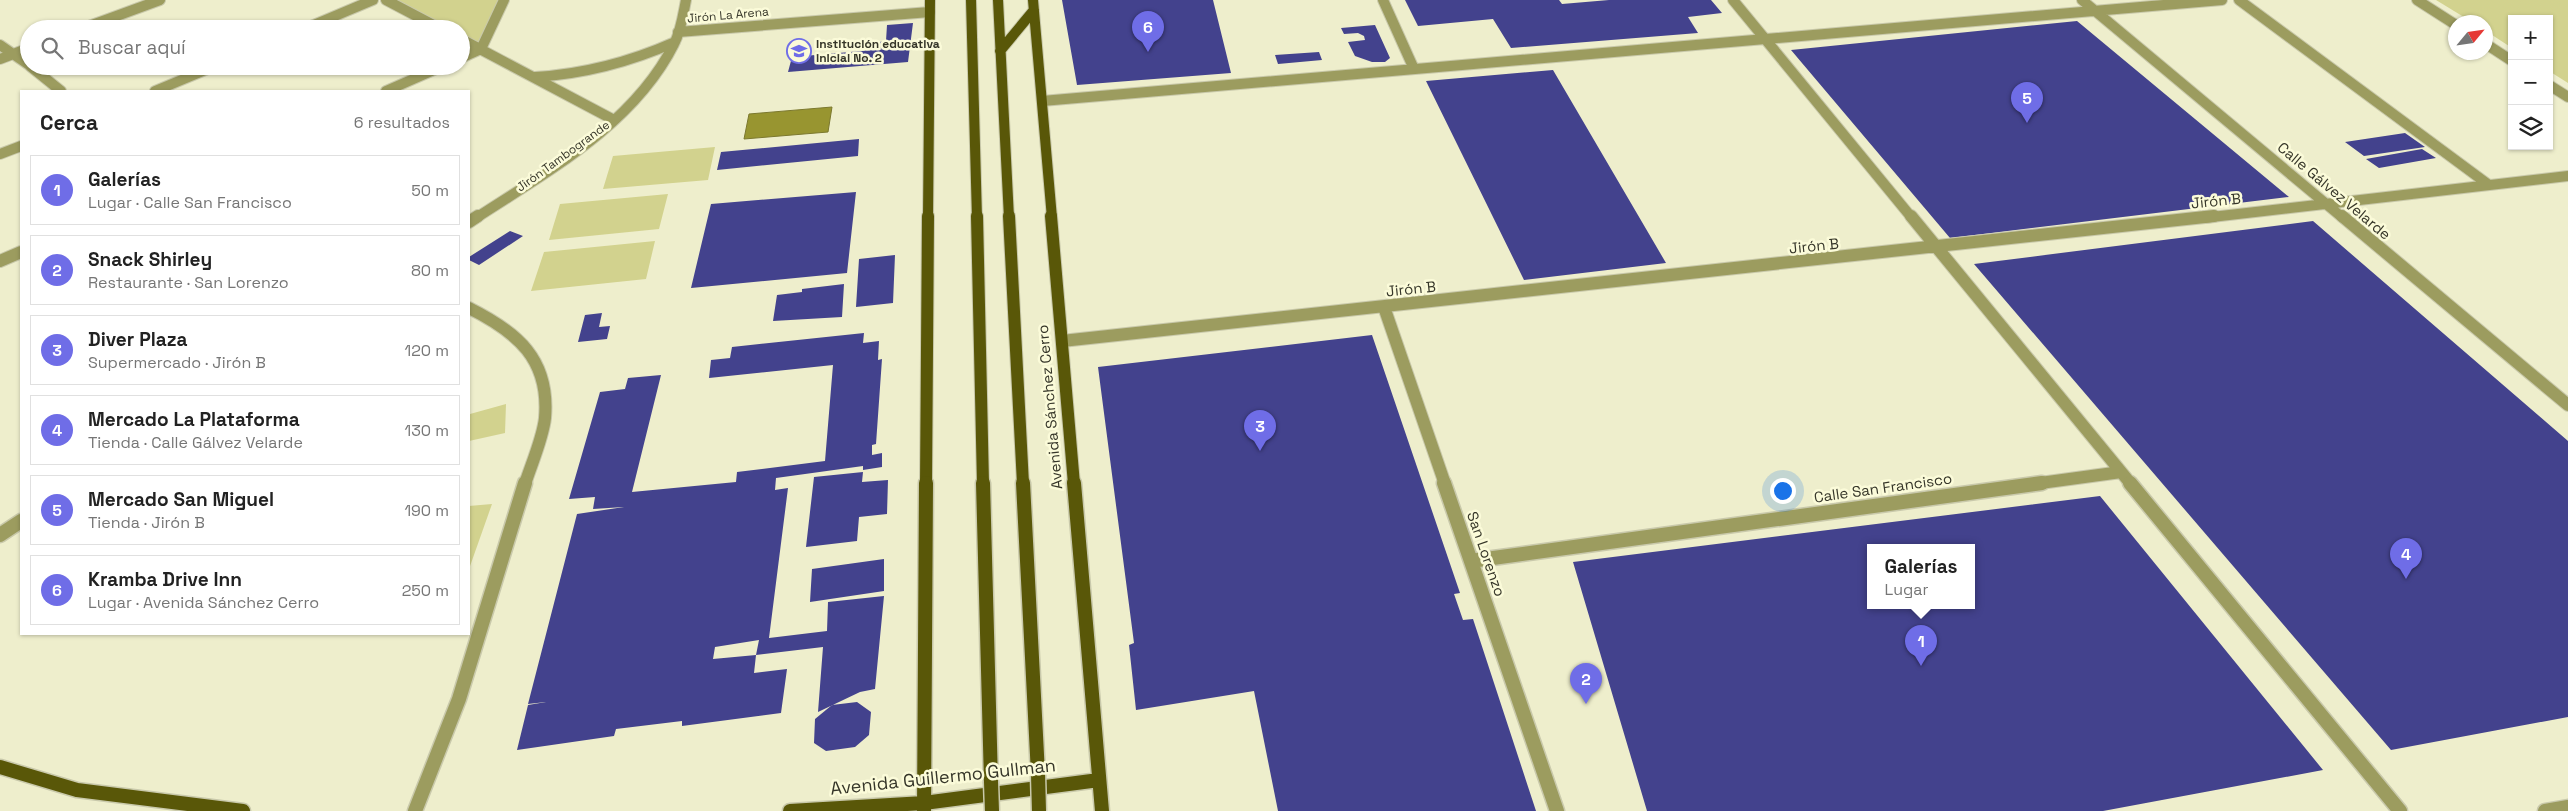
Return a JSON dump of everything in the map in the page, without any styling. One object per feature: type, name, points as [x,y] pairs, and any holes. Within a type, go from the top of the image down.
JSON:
[{"type":"main road","points":[[971,0],[992,811]]},
{"type":"main road","name":"Avenida Sánchez Cerro","points":[[998,0],[1039,811]]},
{"type":"main road","points":[[1000,51],[1034,5]]},
{"type":"main road","name":"Avenida Sánchez Cerro","points":[[1034,5],[1102,811]]},
{"type":"main road","points":[[924,807],[930,6]]},
{"type":"main road","points":[[0,767],[77,790],[243,811]]},
{"type":"main road","name":"Avenida Guillermo Gullman","points":[[790,811],[924,807],[1099,780]]},
{"type":"street","points":[[106,20],[160,0]]},
{"type":"street","points":[[325,20],[373,0]]},
{"type":"street","points":[[386,0],[425,20]]},
{"type":"street","points":[[470,54],[481,49],[504,0]]},
{"type":"street","name":"Jirón Tambogrande","points":[[470,221],[545,172],[614,120],[645,88],[665,60],[675,42],[686,0]]},
{"type":"street","points":[[1383,0],[1414,69]]},
{"type":"street","points":[[1732,0],[2400,811]]},
{"type":"street","name":"Calle Gálvez Velarde","points":[[2082,0],[2568,405]]},
{"type":"street","points":[[1042,101],[2222,0]]},
{"type":"street","points":[[2239,0],[2489,185]]},
{"type":"street","points":[[2417,0],[2448,20]]},
{"type":"street","name":"Jirón La Arena","points":[[678,32],[930,6]]},
{"type":"street","name":"Jirón La Arena","points":[[535,77],[567,75],[608,68],[632,61],[675,42]]},
{"type":"street","points":[[470,44],[614,120]]},
{"type":"street","points":[[0,45],[20,59]]},
{"type":"street","points":[[2493,49],[2510,60]]},
{"type":"street","points":[[0,59],[20,52]]},
{"type":"street","points":[[41,75],[60,90]]},
{"type":"street","points":[[157,90],[193,75]]},
{"type":"street","points":[[388,90],[422,75]]},
{"type":"street","points":[[2553,88],[2568,97]]},
{"type":"street","points":[[0,154],[20,146]]},
{"type":"street","name":"Jirón B","points":[[1062,341],[1936,248],[2568,176]]},
{"type":"street","points":[[0,261],[20,252]]},
{"type":"street","name":"San Lorenzo","points":[[1384,307],[1557,811]]},
{"type":"street","points":[[415,811],[459,699],[545,419],[541,376],[527,345],[496,321],[470,308]]},
{"type":"street","name":"Calle San Francisco","points":[[1471,561],[2121,472]]},
{"type":"street","points":[[0,535],[20,522]]},
{"type":"street","points":[[2545,811],[2568,807]]},
{"type":"green space","points":[[386,0],[504,0],[481,49],[470,44],[470,20],[424,20]]},
{"type":"green space","points":[[2436,0],[2568,0],[2568,83],[2553,74],[2553,15],[2508,15],[2508,45],[2493,36],[2493,15],[2461,15]]},
{"type":"green space","points":[[715,147],[708,180],[603,189],[613,156]]},
{"type":"green space","points":[[668,194],[659,229],[549,240],[560,204]]},
{"type":"green space","points":[[655,241],[646,279],[531,291],[544,252]]},
{"type":"green space","points":[[506,404],[505,433],[470,441],[470,414]]},
{"type":"green space","points":[[492,504],[470,566],[470,506]]},
{"type":"shaded area","points":[[832,107],[828,132],[744,139],[749,114]]},
{"type":"building","points":[[1062,0],[1213,0],[1231,73],[1077,85]]},
{"type":"building","points":[[1405,0],[1559,0],[1562,4],[1609,0],[1711,0],[1722,13],[1688,17],[1698,33],[1511,48],[1493,19],[1418,26]]},
{"type":"building","points":[[2077,21],[2289,197],[1950,238],[1791,50]]},
{"type":"building","points":[[913,23],[908,62],[788,72],[792,57],[885,49],[872,48],[873,43],[886,41],[887,25]]},
{"type":"building","points":[[1375,25],[1390,58],[1385,62],[1372,62],[1355,56],[1348,42],[1365,40],[1364,36],[1358,33],[1344,34],[1341,28]]},
{"type":"building","points":[[1319,52],[1322,60],[1278,64],[1275,55]]},
{"type":"building","points":[[1553,70],[1666,263],[1524,280],[1426,81]]},
{"type":"building","points":[[2405,133],[2425,147],[2364,156],[2345,142]]},
{"type":"building","points":[[859,139],[858,156],[717,170],[721,152]]},
{"type":"building","points":[[2422,149],[2436,158],[2379,168],[2366,159]]},
{"type":"building","points":[[856,192],[847,273],[691,288],[711,204]]},
{"type":"building","points":[[2313,221],[2568,441],[2568,717],[2391,750],[1974,264]]},
{"type":"building","points":[[510,231],[523,236],[479,265],[470,260],[470,256]]},
{"type":"building","points":[[895,255],[893,303],[856,307],[859,259]]},
{"type":"building","points":[[844,284],[842,317],[773,321],[777,295],[802,292],[802,289]]},
{"type":"building","points":[[602,313],[599,327],[610,326],[607,339],[578,342],[585,315]]},
{"type":"building","points":[[864,333],[863,343],[879,341],[878,360],[882,359],[876,444],[872,445],[872,455],[882,453],[882,467],[863,470],[863,466],[776,478],[775,490],[788,488],[769,638],[827,631],[828,602],[884,596],[875,689],[860,692],[818,712],[823,647],[756,655],[754,673],[787,669],[781,713],[682,726],[682,721],[616,729],[614,736],[517,750],[528,705],[546,702],[528,704],[577,514],[624,507],[593,509],[595,497],[569,499],[600,392],[625,389],[628,378],[661,375],[632,492],[736,482],[737,472],[825,461],[833,365],[709,378],[711,360],[730,358],[732,347]],"holes":[[[759,640],[756,655],[713,659],[715,647]]]},
{"type":"building","points":[[1372,335],[1460,593],[1454,594],[1463,620],[1473,619],[1536,811],[1278,811],[1254,691],[1136,710],[1129,645],[1134,643],[1098,367]]},
{"type":"building","points":[[863,472],[862,482],[888,480],[887,514],[859,517],[857,541],[806,547],[814,477]]},
{"type":"building","points":[[2100,496],[2323,770],[2103,811],[1647,811],[1573,562]]},
{"type":"building","points":[[884,559],[884,591],[810,602],[812,569]]},
{"type":"building","points":[[857,702],[871,712],[869,735],[855,747],[826,751],[814,743],[815,719],[832,705]]},
{"type":"place","name":"Institución educativa inicial No. 2","points":[[799,51]]},
{"type":"place","name":"Kramba Drive Inn","points":[[1148,52]]},
{"type":"place","name":"Mercado San Miguel","points":[[2027,123]]},
{"type":"place","name":"Diver Plaza","points":[[1260,451]]},
{"type":"place","name":"Mercado La Plataforma","points":[[2406,579]]},
{"type":"place","name":"Galerías","points":[[1921,666]]},
{"type":"place","name":"Snack Shirley","points":[[1586,704]]}]
